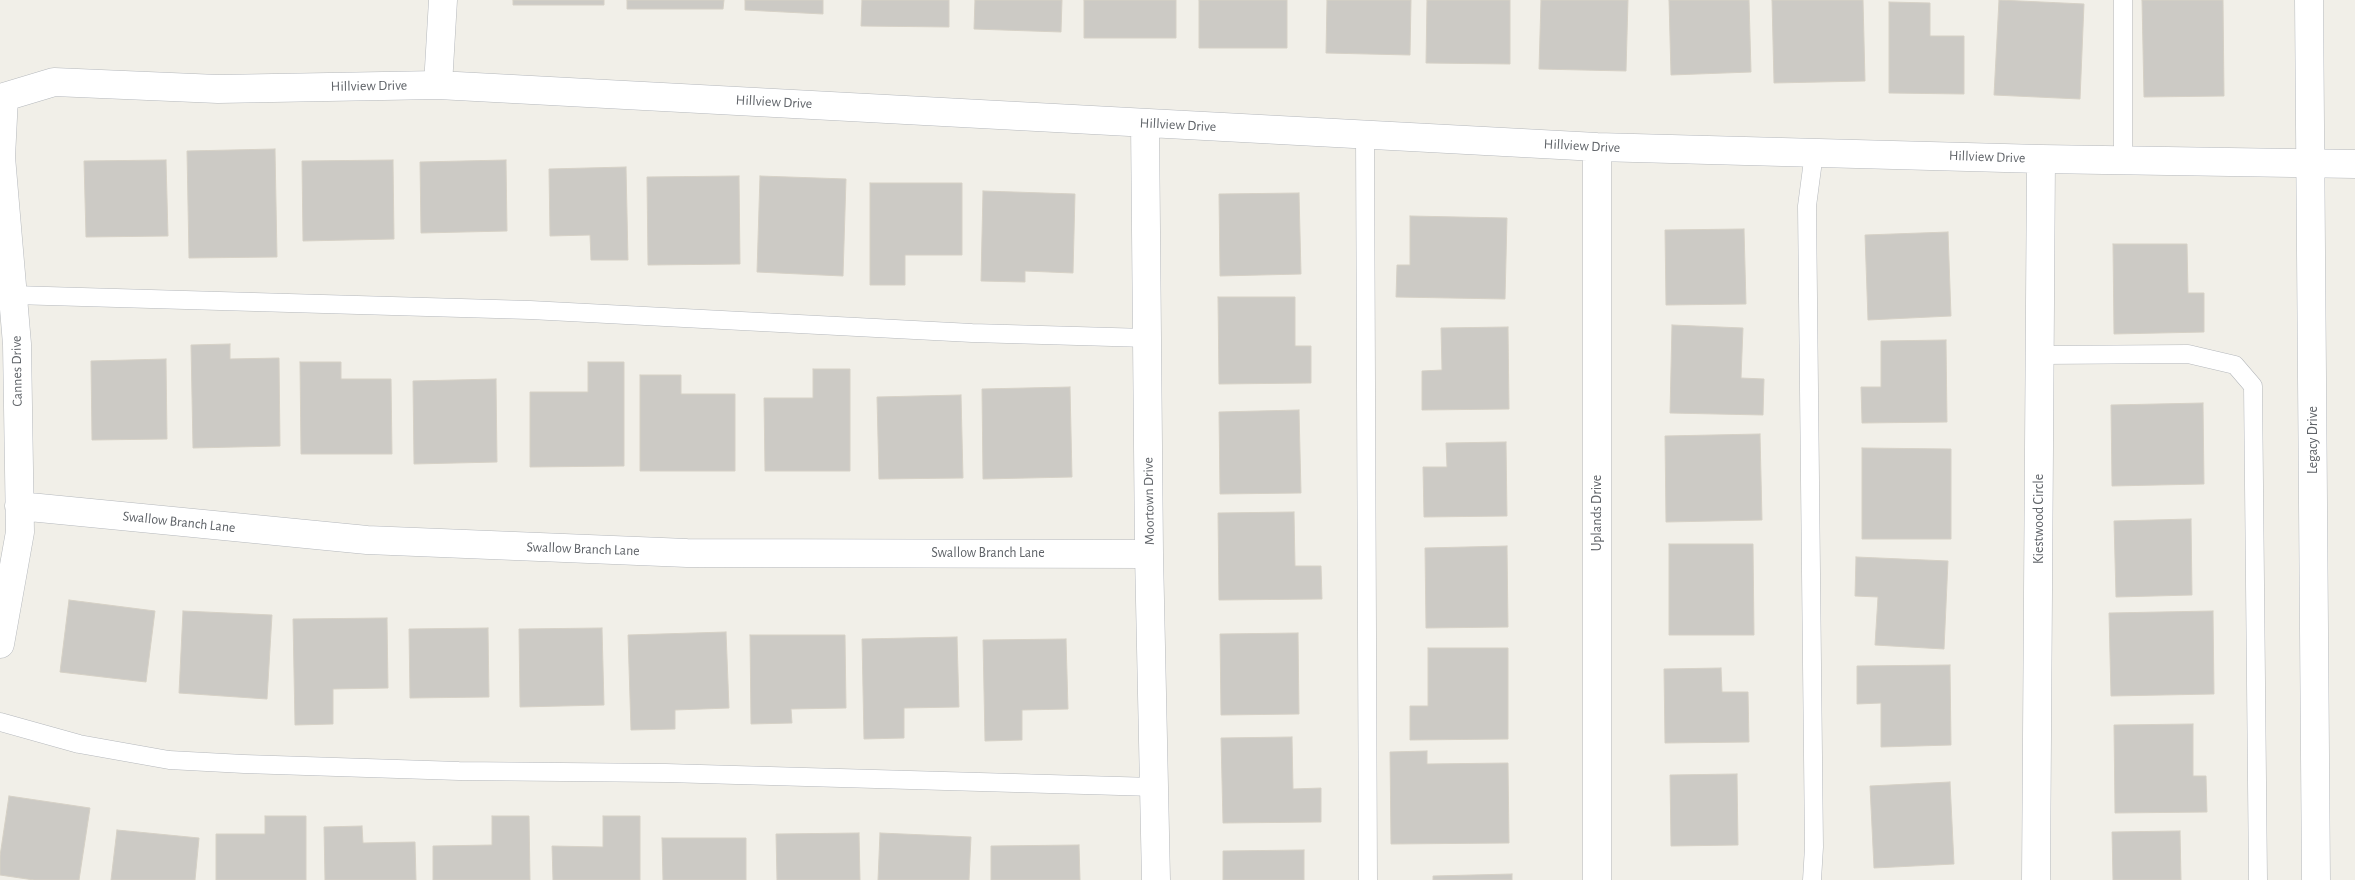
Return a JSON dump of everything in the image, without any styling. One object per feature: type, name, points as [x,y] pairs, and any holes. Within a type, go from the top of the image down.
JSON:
[{"type":"street","points":[[438,85],[443,0]]},
{"type":"street","name":"Legacy Drive","points":[[2310,0],[2316,880]]},
{"type":"street","name":"Hillview Drive","points":[[4,97],[54,82],[218,89],[438,85],[1597,147],[2041,159],[2355,164]]},
{"type":"street","name":"Cannes Drive","points":[[0,644],[20,532],[17,344],[1,157],[4,97]]},
{"type":"street","name":"Moortown Drive","points":[[1145,123],[1149,554],[1156,880]]},
{"type":"street","name":"Uplands Drive","points":[[1597,147],[1597,880]]},
{"type":"street","name":"Kiestwood Circle","points":[[2036,880],[2041,159]]},
{"type":"street","name":"Swallow Branch Lane","points":[[19,506],[367,540],[687,553],[1149,554]]},
{"type":"lane","points":[[2122,0],[2123,160]]},
{"type":"lane","points":[[1365,135],[1368,880]]},
{"type":"lane","points":[[1812,880],[1814,848],[1807,206],[1814,153]]},
{"type":"lane","points":[[13,296],[530,310],[972,333],[1147,338]]},
{"type":"lane","points":[[2040,355],[2188,354],[2235,365],[2253,386],[2258,880]]},
{"type":"lane","points":[[0,722],[79,744],[170,760],[441,770],[666,773],[1154,787]]},
{"type":"building","points":[[513,0],[604,0],[604,5],[513,5]]},
{"type":"building","points":[[627,0],[724,0],[723,9],[627,9]]},
{"type":"building","points":[[745,0],[823,0],[823,14],[745,10]]},
{"type":"building","points":[[862,0],[949,0],[949,27],[861,26]]},
{"type":"building","points":[[975,0],[1062,0],[1061,32],[974,29]]},
{"type":"building","points":[[1084,0],[1176,0],[1176,38],[1084,38]]},
{"type":"building","points":[[1199,0],[1287,0],[1287,48],[1199,48]]},
{"type":"building","points":[[1327,0],[1411,0],[1410,55],[1326,53]]},
{"type":"building","points":[[1427,0],[1510,0],[1510,64],[1426,63]]},
{"type":"building","points":[[1541,0],[1628,0],[1626,71],[1539,69]]},
{"type":"building","points":[[1669,0],[1749,0],[1751,72],[1671,75]]},
{"type":"building","points":[[1772,0],[1863,0],[1865,81],[1774,83]]},
{"type":"building","points":[[1999,0],[2084,4],[2080,99],[1994,95]]},
{"type":"building","points":[[2142,0],[2223,0],[2224,96],[2144,97]]},
{"type":"building","points":[[1889,2],[1930,3],[1930,36],[1964,36],[1964,94],[1889,93]]},
{"type":"building","points":[[275,149],[277,257],[189,258],[187,151]]},
{"type":"building","points":[[166,160],[168,236],[86,237],[84,161]]},
{"type":"building","points":[[393,160],[394,239],[303,241],[302,161]]},
{"type":"building","points":[[506,160],[507,231],[421,233],[420,162]]},
{"type":"building","points":[[626,167],[628,260],[591,260],[590,235],[550,236],[549,169]]},
{"type":"building","points":[[739,176],[740,264],[648,265],[647,177]]},
{"type":"building","points":[[760,176],[846,179],[843,276],[757,272]]},
{"type":"building","points":[[870,183],[962,183],[962,255],[905,255],[905,285],[870,285]]},
{"type":"building","points":[[983,191],[1075,194],[1073,273],[1025,271],[1025,282],[981,281]]},
{"type":"building","points":[[1299,193],[1301,274],[1220,276],[1219,194]]},
{"type":"building","points":[[1410,216],[1507,218],[1505,299],[1396,297],[1397,265],[1410,265]]},
{"type":"building","points":[[1744,229],[1746,304],[1666,305],[1665,230]]},
{"type":"building","points":[[1948,232],[1951,316],[1868,320],[1865,235]]},
{"type":"building","points":[[2113,244],[2187,244],[2188,293],[2204,293],[2204,332],[2114,334]]},
{"type":"building","points":[[1218,297],[1295,297],[1295,346],[1311,346],[1311,383],[1219,384]]},
{"type":"building","points":[[1672,325],[1743,328],[1741,378],[1764,379],[1763,415],[1670,413]]},
{"type":"building","points":[[1508,327],[1509,409],[1422,410],[1422,371],[1442,370],[1441,328]]},
{"type":"building","points":[[1946,340],[1947,422],[1862,423],[1861,387],[1881,387],[1881,341]]},
{"type":"building","points":[[230,344],[230,359],[279,358],[280,446],[193,448],[191,345]]},
{"type":"building","points":[[166,359],[167,439],[92,440],[91,361]]},
{"type":"building","points":[[300,362],[341,362],[341,379],[391,379],[392,454],[301,454]]},
{"type":"building","points":[[588,362],[624,362],[624,466],[530,467],[530,392],[588,392]]},
{"type":"building","points":[[813,369],[850,369],[850,471],[765,471],[764,398],[813,398]]},
{"type":"building","points":[[640,375],[681,375],[681,394],[735,394],[735,471],[640,471]]},
{"type":"building","points":[[496,379],[497,462],[414,464],[413,381]]},
{"type":"building","points":[[1070,387],[1072,477],[983,479],[982,389]]},
{"type":"building","points":[[961,395],[963,478],[879,479],[877,397]]},
{"type":"building","points":[[2203,403],[2204,484],[2112,486],[2111,405]]},
{"type":"building","points":[[1299,410],[1301,493],[1220,494],[1219,412]]},
{"type":"building","points":[[1760,434],[1762,520],[1666,522],[1665,436]]},
{"type":"building","points":[[1506,442],[1507,516],[1424,517],[1423,467],[1447,467],[1446,443]]},
{"type":"building","points":[[1862,448],[1951,449],[1951,539],[1862,539]]},
{"type":"building","points":[[1294,512],[1295,566],[1321,566],[1322,599],[1219,600],[1218,513]]},
{"type":"building","points":[[2191,519],[2192,595],[2116,597],[2114,521]]},
{"type":"building","points":[[1669,544],[1753,544],[1754,635],[1669,635]]},
{"type":"building","points":[[1507,546],[1508,627],[1426,628],[1425,548]]},
{"type":"building","points":[[1856,557],[1948,561],[1944,649],[1875,645],[1878,597],[1855,596]]},
{"type":"building","points":[[69,600],[155,611],[146,682],[60,672]]},
{"type":"building","points":[[183,611],[272,615],[267,699],[179,693]]},
{"type":"building","points":[[2213,611],[2214,694],[2111,696],[2109,613]]},
{"type":"building","points":[[387,618],[388,688],[333,689],[333,724],[295,725],[293,619]]},
{"type":"building","points":[[488,628],[489,697],[410,698],[409,629]]},
{"type":"building","points":[[602,628],[604,705],[520,707],[519,629]]},
{"type":"building","points":[[726,632],[729,708],[675,710],[675,729],[631,730],[628,635]]},
{"type":"building","points":[[1298,633],[1299,714],[1221,715],[1220,634]]},
{"type":"building","points":[[750,635],[845,635],[846,708],[791,709],[792,723],[751,724]]},
{"type":"building","points":[[957,637],[959,707],[904,708],[904,738],[864,739],[862,639]]},
{"type":"building","points":[[1066,639],[1068,709],[1022,710],[1022,740],[985,741],[983,640]]},
{"type":"building","points":[[1428,648],[1508,648],[1508,739],[1410,740],[1410,706],[1428,706]]},
{"type":"building","points":[[1950,665],[1951,745],[1881,747],[1881,703],[1857,704],[1857,666]]},
{"type":"building","points":[[1721,668],[1722,692],[1748,692],[1749,742],[1665,743],[1664,669]]},
{"type":"building","points":[[2193,724],[2193,776],[2206,776],[2207,812],[2115,813],[2114,725]]},
{"type":"building","points":[[1292,737],[1293,789],[1321,788],[1321,822],[1223,823],[1221,738]]},
{"type":"building","points":[[1427,751],[1427,764],[1508,763],[1509,843],[1391,844],[1390,752]]},
{"type":"building","points":[[1737,774],[1738,845],[1671,846],[1670,775]]},
{"type":"building","points":[[1950,782],[1954,864],[1874,868],[1870,786]]},
{"type":"building","points":[[9,796],[90,808],[79,880],[34,880],[0,875],[0,856]]},
{"type":"building","points":[[265,816],[306,816],[306,880],[216,880],[216,834],[265,834]]},
{"type":"building","points":[[492,816],[529,816],[530,880],[433,880],[433,846],[492,845]]},
{"type":"building","points":[[603,816],[640,816],[640,880],[553,880],[552,846],[603,847]]},
{"type":"building","points":[[362,826],[363,843],[415,842],[416,880],[325,880],[324,827]]},
{"type":"building","points":[[117,830],[199,838],[195,880],[111,880]]},
{"type":"building","points":[[2180,831],[2181,880],[2113,880],[2112,832]]},
{"type":"building","points":[[859,833],[860,880],[777,880],[776,834]]},
{"type":"building","points":[[880,833],[971,837],[969,880],[878,880]]},
{"type":"building","points":[[662,838],[746,838],[746,880],[663,880]]},
{"type":"building","points":[[1079,845],[1080,880],[991,880],[991,846]]},
{"type":"building","points":[[1304,850],[1304,880],[1223,880],[1223,851]]},
{"type":"building","points":[[1512,874],[1512,880],[1433,880],[1433,876]]}]
